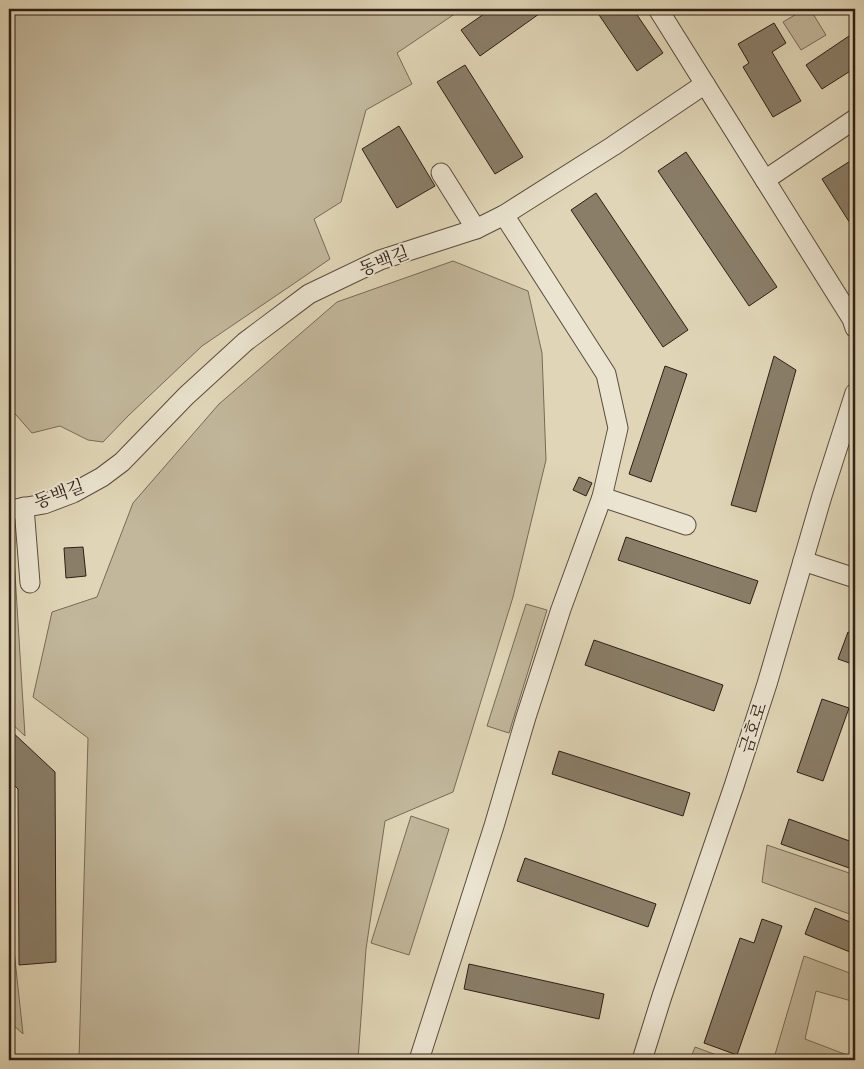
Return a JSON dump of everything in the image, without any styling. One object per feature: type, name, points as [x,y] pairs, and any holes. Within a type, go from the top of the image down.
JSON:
[{"type":"street","points":[[658,9],[852,319],[855,328]]},
{"type":"street","name":"동백길","points":[[16,508],[44,504],[73,493],[102,477],[122,462],[186,396],[245,342],[309,294],[380,260],[476,229],[504,215],[613,146],[705,84]]},
{"type":"street","points":[[765,180],[855,120]]},
{"type":"street","points":[[441,173],[476,229]]},
{"type":"street","points":[[419,1060],[494,826],[534,690],[602,497],[618,428],[606,374],[504,215]]},
{"type":"street","name":"금호로","points":[[642,1060],[769,677],[822,496],[855,394]]},
{"type":"street","points":[[602,497],[686,525]]},
{"type":"street","points":[[16,508],[30,583]]},
{"type":"street","points":[[803,561],[855,578]]},
{"type":"shaded area","points":[[9,9],[462,9],[397,53],[412,84],[366,110],[341,202],[314,219],[330,259],[202,346],[103,442],[88,440],[60,426],[32,433],[9,407]]},
{"type":"shaded area","points":[[805,9],[810,9],[826,35],[801,50],[783,22]]},
{"type":"shaded area","points":[[453,261],[528,291],[542,353],[546,460],[513,597],[453,792],[385,821],[366,949],[358,1060],[79,1060],[88,738],[33,697],[52,612],[97,597],[133,503],[219,404],[337,302]]},
{"type":"shaded area","points":[[13,541],[25,736],[9,721],[9,542]]},
{"type":"shaded area","points":[[526,604],[547,610],[509,733],[487,726]]},
{"type":"shaded area","points":[[411,816],[449,829],[409,955],[371,943]]},
{"type":"shaded area","points":[[767,845],[855,875],[855,916],[762,882]]},
{"type":"shaded area","points":[[10,913],[23,1034],[9,1021]]},
{"type":"shaded area","points":[[804,956],[855,975],[855,1002],[816,991],[805,1039],[855,1058],[855,1060],[781,1060],[774,1058]]},
{"type":"shaded area","points":[[695,1047],[730,1060],[690,1060]]},
{"type":"building","points":[[491,9],[546,9],[480,56],[461,30]]},
{"type":"building","points":[[595,9],[633,9],[663,53],[637,71]]},
{"type":"building","points":[[774,23],[786,43],[772,52],[801,101],[773,117],[743,67],[749,63],[738,44]]},
{"type":"building","points":[[855,32],[855,68],[822,89],[806,65]]},
{"type":"building","points":[[465,65],[523,157],[495,174],[437,82]]},
{"type":"building","points":[[399,126],[435,186],[397,208],[362,149]]},
{"type":"building","points":[[686,152],[777,287],[749,306],[658,171]]},
{"type":"building","points":[[855,158],[855,231],[822,179]]},
{"type":"building","points":[[596,193],[688,330],[663,347],[571,210]]},
{"type":"building","points":[[774,356],[796,370],[756,512],[731,505]]},
{"type":"building","points":[[665,366],[687,374],[651,482],[629,474]]},
{"type":"building","points":[[579,477],[592,483],[586,496],[573,490]]},
{"type":"building","points":[[626,537],[758,581],[750,604],[618,560]]},
{"type":"building","points":[[83,547],[86,576],[66,578],[64,548]]},
{"type":"building","points":[[848,632],[855,635],[855,665],[838,659]]},
{"type":"building","points":[[594,640],[723,685],[714,711],[585,665]]},
{"type":"building","points":[[822,699],[849,708],[823,781],[797,772]]},
{"type":"building","points":[[9,729],[55,772],[56,962],[19,965],[18,789],[9,780]]},
{"type":"building","points":[[559,751],[690,793],[683,816],[552,774]]},
{"type":"building","points":[[789,819],[855,843],[855,870],[781,844]]},
{"type":"building","points":[[525,858],[656,904],[648,927],[517,881]]},
{"type":"building","points":[[815,908],[855,924],[855,954],[805,934]]},
{"type":"building","points":[[762,919],[782,926],[737,1055],[704,1043],[740,938],[754,943]]},
{"type":"building","points":[[469,964],[604,994],[599,1019],[464,989]]}]
